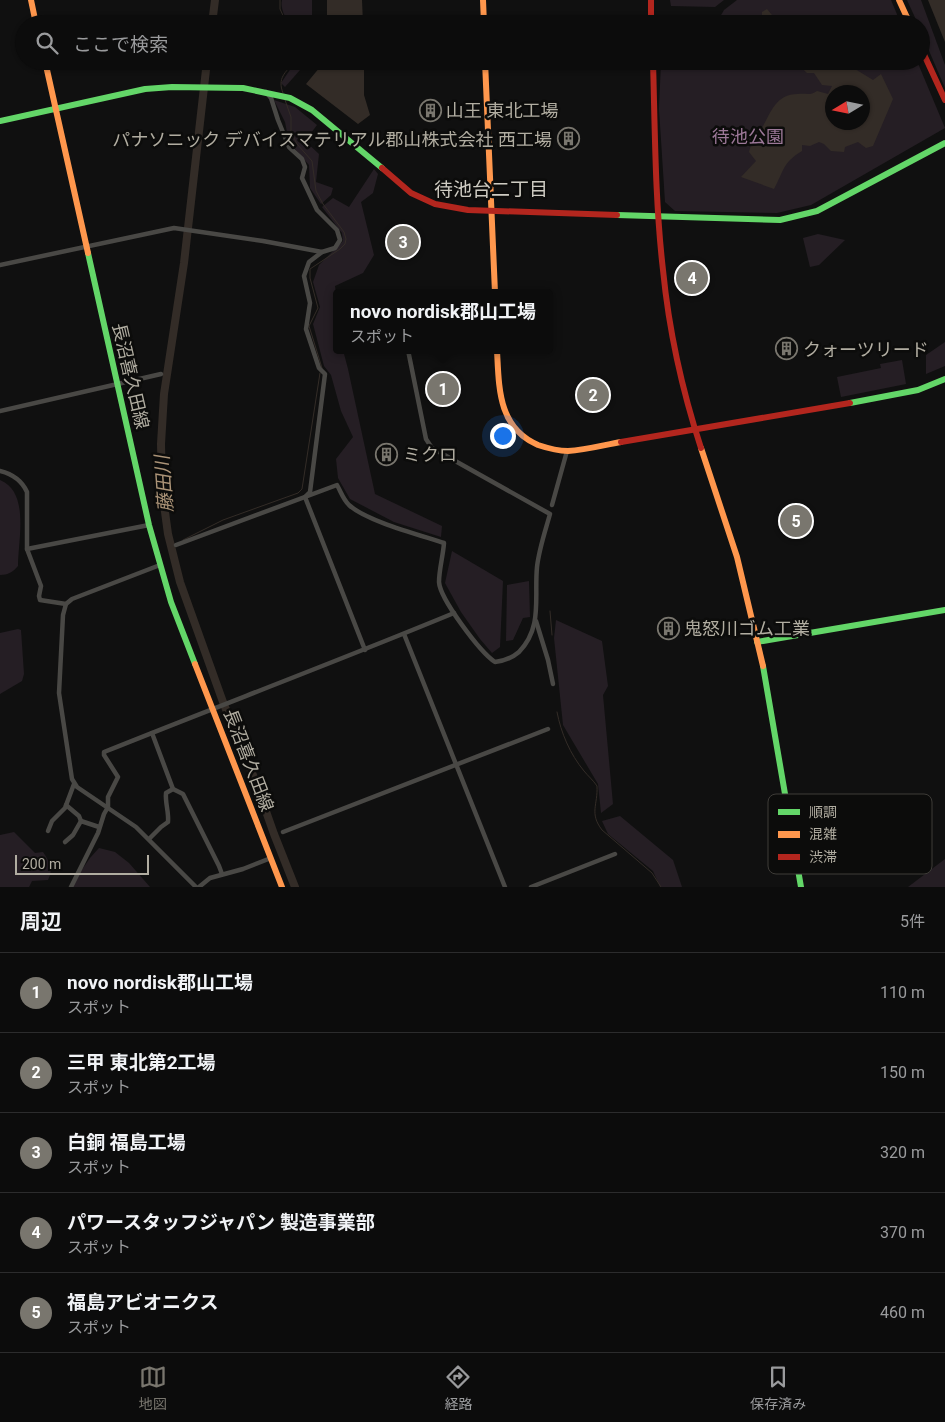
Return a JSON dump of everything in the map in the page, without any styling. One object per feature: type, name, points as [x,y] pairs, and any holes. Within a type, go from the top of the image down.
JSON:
[{"type":"street","points":[[31,0],[34,15]]},
{"type":"street","points":[[483,0],[484,15]]},
{"type":"street","points":[[651,0],[651,15]]},
{"type":"street","points":[[899,0],[906,15]]},
{"type":"street","points":[[930,68],[945,100]]},
{"type":"street","name":"長沼喜久田線","points":[[47,70],[149,526],[160,565],[172,602],[282,887]]},
{"type":"street","points":[[485,70],[495,289]]},
{"type":"street","points":[[653,70],[659,218],[666,297],[674,346],[695,430],[737,557],[757,642],[784,794]]},
{"type":"street","points":[[0,121],[145,89],[243,88],[287,97],[312,110],[411,193],[436,204],[468,210],[659,218],[780,220],[804,215],[817,211],[945,143]]},
{"type":"street","points":[[265,92],[272,98],[278,120],[289,147],[302,159],[304,167],[302,178],[317,210],[337,230],[340,240],[335,248],[322,252],[309,262],[304,276],[310,303],[306,329],[319,368],[325,374],[310,492],[304,498]]},
{"type":"street","points":[[0,265],[174,228],[322,252]]},
{"type":"street","points":[[176,545],[337,485],[350,506],[364,515],[444,543],[439,582],[441,591],[454,613],[484,653],[494,662],[507,660],[515,655],[532,635],[537,601],[537,568],[550,514],[432,448],[426,439],[409,354]]},
{"type":"street","points":[[497,354],[501,404],[513,426],[530,442],[541,448],[567,451],[918,390],[945,379]]},
{"type":"street","points":[[0,411],[161,374]]},
{"type":"street","points":[[552,505],[567,451]]},
{"type":"street","points":[[0,471],[14,477],[24,486],[27,492],[27,550],[41,586],[40,600],[66,604]]},
{"type":"street","points":[[304,498],[365,650]]},
{"type":"street","points":[[27,550],[149,526]]},
{"type":"street","points":[[160,565],[72,599],[66,604],[63,615],[59,693],[70,771],[74,784],[107,809],[136,827],[197,887],[210,878],[243,869],[271,858]]},
{"type":"street","points":[[757,642],[945,610]]},
{"type":"street","points":[[71,887],[99,828],[107,809],[108,797],[118,777],[104,753],[454,613]]},
{"type":"street","points":[[535,620],[548,660],[553,684]]},
{"type":"street","points":[[404,634],[505,887]]},
{"type":"street","points":[[282,832],[548,729]]},
{"type":"street","points":[[152,733],[173,789],[182,794],[220,866],[222,874]]},
{"type":"street","points":[[48,832],[52,821],[66,805],[74,784]]},
{"type":"street","points":[[149,839],[168,822],[169,816],[165,801],[166,793],[173,789]]},
{"type":"street","points":[[66,805],[79,816],[81,821],[99,828]]},
{"type":"street","points":[[65,842],[73,834],[81,821]]},
{"type":"street","points":[[531,887],[615,854]]},
{"type":"street","points":[[799,874],[801,887]]},
{"type":"green space","points":[[282,0],[312,0],[312,15],[284,15]]},
{"type":"green space","points":[[670,0],[724,0],[715,7],[671,6]]},
{"type":"green space","points":[[737,0],[891,0],[897,15],[721,15],[724,10]]},
{"type":"green space","points":[[907,0],[921,0],[927,15],[914,15]]},
{"type":"green space","points":[[930,24],[945,65],[945,88],[930,53]]},
{"type":"green space","points":[[290,70],[300,70],[285,87],[281,83]]},
{"type":"green space","name":"待池公園","points":[[661,70],[921,70],[945,128],[811,205],[777,213],[675,211],[665,202],[659,109]]},
{"type":"green space","points":[[274,100],[295,107],[317,125],[305,141],[319,154],[316,182],[333,188],[331,195],[321,204],[310,188],[309,165],[289,142],[285,122]]},
{"type":"green space","points":[[374,169],[378,174],[373,193],[361,202],[374,255],[363,273],[335,286],[335,289],[333,289],[333,354],[344,354],[375,494],[442,526],[441,537],[394,522],[350,499],[338,478],[336,459],[353,437],[341,411],[331,375],[324,366],[313,324],[320,307],[313,282],[319,265],[343,241],[342,233],[322,207],[333,198],[349,207]]},
{"type":"green space","points":[[818,234],[845,240],[819,265],[810,267],[803,238]]},
{"type":"green space","points":[[945,342],[945,366],[926,374],[926,355]]},
{"type":"green space","points":[[902,360],[906,384],[841,397],[837,377],[881,368],[880,364]]},
{"type":"green space","points":[[0,480],[9,486],[15,495],[19,506],[20,531],[18,566],[10,573],[0,575]]},
{"type":"green space","points":[[452,551],[503,581],[500,647],[492,653],[461,612],[445,583]]},
{"type":"green space","points":[[529,581],[530,617],[523,618],[513,640],[506,641],[507,585]]},
{"type":"green space","points":[[556,620],[602,641],[608,686],[603,695],[613,804],[601,813],[598,784],[563,725],[554,638]]},
{"type":"green space","points":[[21,630],[24,674],[22,681],[0,694],[0,633]]},
{"type":"green space","points":[[620,816],[673,860],[682,887],[660,887],[653,871],[608,834],[602,821]]},
{"type":"green space","points":[[14,832],[35,853],[43,852],[51,869],[48,880],[32,881],[29,887],[0,887],[0,835]]},
{"type":"green space","points":[[99,848],[115,852],[129,863],[150,887],[70,887]]},
{"type":"green space","points":[[945,859],[945,887],[908,887],[925,874],[932,874],[932,869]]},
{"type":"shaded area","points":[[327,0],[362,0],[363,15],[327,15]]},
{"type":"shaded area","points":[[928,0],[945,0],[945,42]]},
{"type":"shaded area","points":[[767,9],[772,15],[762,15],[762,12]]},
{"type":"shaded area","points":[[318,70],[364,70],[364,95],[370,115],[358,124],[306,84]]},
{"type":"shaded area","points":[[804,70],[857,70],[873,80],[881,74],[893,99],[873,146],[866,148],[858,142],[845,147],[844,152],[831,151],[819,142],[810,146],[802,145],[802,151],[795,155],[784,168],[774,189],[741,177],[756,161],[749,152],[752,141],[763,135],[762,128],[775,105],[784,97],[810,94],[817,91],[825,93],[825,130],[870,130],[870,85],[822,85],[814,73],[807,73]]},
{"type":"waterway","name":"藤田川","points":[[213,15],[215,0]]},
{"type":"waterway","points":[[280,0],[280,9],[283,15]]},
{"type":"waterway","name":"藤田川","points":[[206,70],[184,263],[164,394],[161,444],[162,490],[168,534],[180,582],[223,702],[255,780],[295,887]]},
{"type":"waterway","points":[[283,93],[281,83],[287,70]]},
{"type":"waterway","points":[[285,100],[291,117],[291,132],[297,144],[312,161],[316,191],[323,204],[344,232],[346,239],[345,244],[340,249],[310,269],[310,278],[318,308],[309,326],[322,368]]},
{"type":"waterway","points":[[183,540],[223,520],[298,493],[302,489],[320,373]]},
{"type":"waterway","points":[[550,611],[552,635]]},
{"type":"waterway","points":[[557,712],[570,750],[597,786],[595,814],[598,824],[602,830],[652,873],[661,887]]},
{"type":"traffic: fast","points":[[0,121],[145,89],[172,87],[243,88],[290,98],[312,110],[382,168]]},
{"type":"traffic: fast","points":[[617,215],[780,220],[817,211],[945,143]]},
{"type":"traffic: fast","points":[[88,253],[149,525],[171,602],[195,664]]},
{"type":"traffic: fast","points":[[850,403],[918,390],[945,379]]},
{"type":"traffic: fast","points":[[757,642],[945,610]]},
{"type":"traffic: fast","points":[[763,666],[785,794]]},
{"type":"traffic: fast","points":[[799,874],[801,887]]},
{"type":"traffic: slow","points":[[31,0],[34,15]]},
{"type":"traffic: slow","points":[[483,0],[484,15]]},
{"type":"traffic: slow","points":[[899,0],[906,15]]},
{"type":"traffic: slow","points":[[47,70],[88,253]]},
{"type":"traffic: slow","points":[[485,70],[495,289]]},
{"type":"traffic: slow","points":[[497,354],[500,392],[503,405],[515,428],[525,438],[538,445],[564,451],[581,450],[621,442]]},
{"type":"traffic: slow","points":[[701,448],[737,557],[763,666]]},
{"type":"traffic: slow","points":[[195,664],[282,887]]},
{"type":"traffic: jam","points":[[651,0],[651,15]]},
{"type":"traffic: jam","points":[[930,68],[945,100]]},
{"type":"traffic: jam","points":[[653,70],[657,192],[660,244],[666,293],[677,360],[701,448]]},
{"type":"traffic: jam","points":[[382,168],[411,193],[435,204],[468,210],[617,215]]},
{"type":"traffic: jam","points":[[621,442],[850,403]]},
{"type":"place","name":"山王 東北工場","points":[[430,110]]},
{"type":"place","name":"パナソニック デバイスマテリアル郡山株式会社 西工場","points":[[568,139]]},
{"type":"place","name":"白銅 福島工場","points":[[403,242]]},
{"type":"place","name":"パワースタッフジャパン 製造事業部","points":[[692,278]]},
{"type":"place","name":"クォーツリード","points":[[787,349]]},
{"type":"place","name":"novo nordisk郡山工場","points":[[443,389]]},
{"type":"place","name":"三甲 東北第2工場","points":[[593,395]]},
{"type":"place","name":"ミクロ","points":[[387,454]]},
{"type":"place","name":"福島アビオニクス","points":[[796,521]]},
{"type":"place","name":"鬼怒川ゴム工業","points":[[668,628]]},
{"type":"district","name":"待池台二丁目","points":[[491,189]]}]
